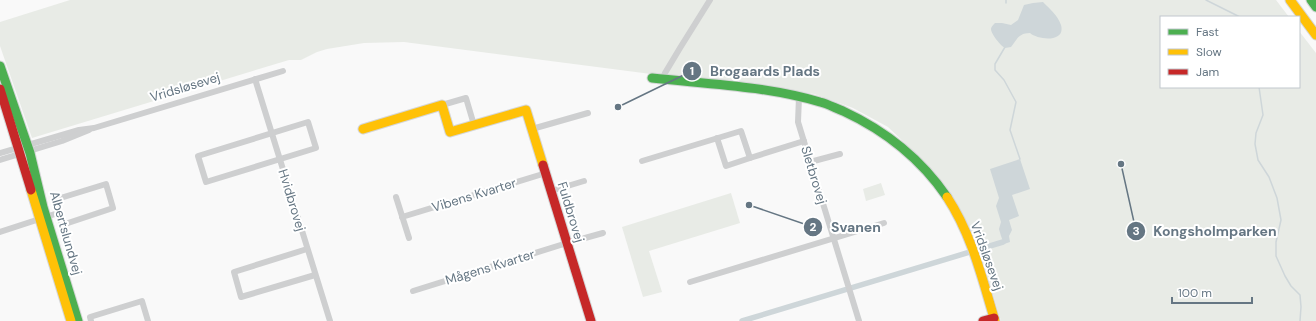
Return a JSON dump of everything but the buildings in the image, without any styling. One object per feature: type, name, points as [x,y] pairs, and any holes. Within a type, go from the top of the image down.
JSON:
[{"type":"main road","points":[[1290,0],[1316,35]]},
{"type":"main road","points":[[1311,0],[1316,6]]},
{"type":"main road","name":"Albertslundvej","points":[[0,66],[40,188],[43,218],[70,321]]},
{"type":"main road","name":"Vridsløsevej","points":[[652,78],[762,90],[799,97],[832,106],[866,122],[887,135],[913,157],[929,174],[945,194],[959,217],[977,259],[995,319]]},
{"type":"main road","name":"Albertslundvej","points":[[0,89],[19,151],[78,321]]},
{"type":"main road","points":[[363,129],[442,105],[450,132],[474,125]]},
{"type":"main road","name":"Fuldbrovej","points":[[474,125],[526,110],[592,321]]},
{"type":"main road","points":[[983,321],[995,319]]},
{"type":"street","points":[[663,79],[676,54],[710,0]]},
{"type":"street","name":"Vridsløsevej","points":[[19,151],[80,135],[94,128],[283,71]]},
{"type":"street","name":"Hvidbrovej","points":[[255,79],[330,321]]},
{"type":"street","name":"Sletbrovej","points":[[799,97],[798,122],[859,321]]},
{"type":"street","points":[[442,105],[466,98],[474,125]]},
{"type":"street","points":[[532,129],[588,112]]},
{"type":"street","points":[[308,122],[316,148],[206,182],[198,156],[272,133],[308,122]]},
{"type":"street","points":[[642,161],[741,131],[750,158]]},
{"type":"street","points":[[717,138],[726,166],[804,141]]},
{"type":"street","points":[[0,153],[19,151]]},
{"type":"street","points":[[0,160],[19,151]]},
{"type":"street","points":[[810,162],[840,154]]},
{"type":"street","name":"Vibens Kvarter","points":[[402,217],[546,173]]},
{"type":"street","points":[[551,191],[584,181]]},
{"type":"street","points":[[106,184],[113,208],[62,224],[58,213],[54,200],[106,184]]},
{"type":"street","points":[[396,197],[409,238]]},
{"type":"street","points":[[0,232],[58,213]]},
{"type":"street","points":[[690,282],[884,223]]},
{"type":"street","name":"Mågens Kvarter","points":[[413,291],[603,233]]},
{"type":"street","points":[[307,249],[234,272],[241,297],[315,275]]},
{"type":"street","points":[[91,321],[90,317],[142,302],[148,321]]},
{"type":"shaded area","points":[[70,0],[1276,0],[1288,16],[1160,16],[1160,88],[1300,88],[1300,32],[1316,53],[1316,321],[1001,321],[978,244],[960,210],[939,179],[888,127],[853,108],[814,94],[778,88],[651,74],[404,42],[364,43],[327,49],[301,60],[289,60],[32,138],[0,46],[0,22]]},
{"type":"shaded area","points":[[1043,2],[1054,13],[1060,22],[1061,31],[1059,35],[1045,38],[1026,33],[1019,37],[1011,47],[1005,48],[994,37],[991,28],[995,23],[1011,25],[1018,20],[1024,5]]},
{"type":"shaded area","points":[[1020,159],[1030,189],[1012,195],[1019,216],[1009,220],[1012,230],[1009,236],[1010,242],[1004,244],[999,229],[1001,222],[996,206],[999,198],[990,169]]},
{"type":"shaded area","points":[[881,183],[885,195],[866,201],[863,189]]},
{"type":"shaded area","points":[[731,193],[740,223],[649,251],[662,292],[643,297],[622,227]]},
{"type":"waterway","points":[[1206,0],[1238,16]]},
{"type":"waterway","points":[[1005,47],[995,64],[995,70],[1004,80],[1016,102],[1010,130],[1020,159]]},
{"type":"waterway","points":[[1259,88],[1263,115],[1256,133],[1255,144],[1258,160],[1269,177],[1277,198],[1281,220],[1276,242],[1276,256],[1291,286],[1300,295],[1300,321]]},
{"type":"waterway","points":[[742,321],[1003,242]]},
{"type":"traffic: fast","points":[[1311,0],[1316,7]]},
{"type":"traffic: fast","points":[[0,66],[30,153],[43,207],[78,321]]},
{"type":"traffic: fast","points":[[652,78],[779,92],[829,105],[873,127],[901,147],[926,170],[947,197]]},
{"type":"traffic: slow","points":[[1290,0],[1316,35]]},
{"type":"traffic: slow","points":[[363,129],[442,105],[450,132],[526,110],[543,165]]},
{"type":"traffic: slow","points":[[31,190],[71,321]]},
{"type":"traffic: slow","points":[[947,197],[956,211],[976,257],[995,321]]},
{"type":"traffic: jam","points":[[0,89],[31,190]]},
{"type":"traffic: jam","points":[[543,165],[591,321]]},
{"type":"traffic: jam","points":[[983,321],[994,318]]},
{"type":"place","name":"Brogaards Plads","points":[[618,107]]},
{"type":"place","name":"Kongsholmparken","points":[[1121,164]]},
{"type":"place","name":"Svanen","points":[[749,205]]}]
